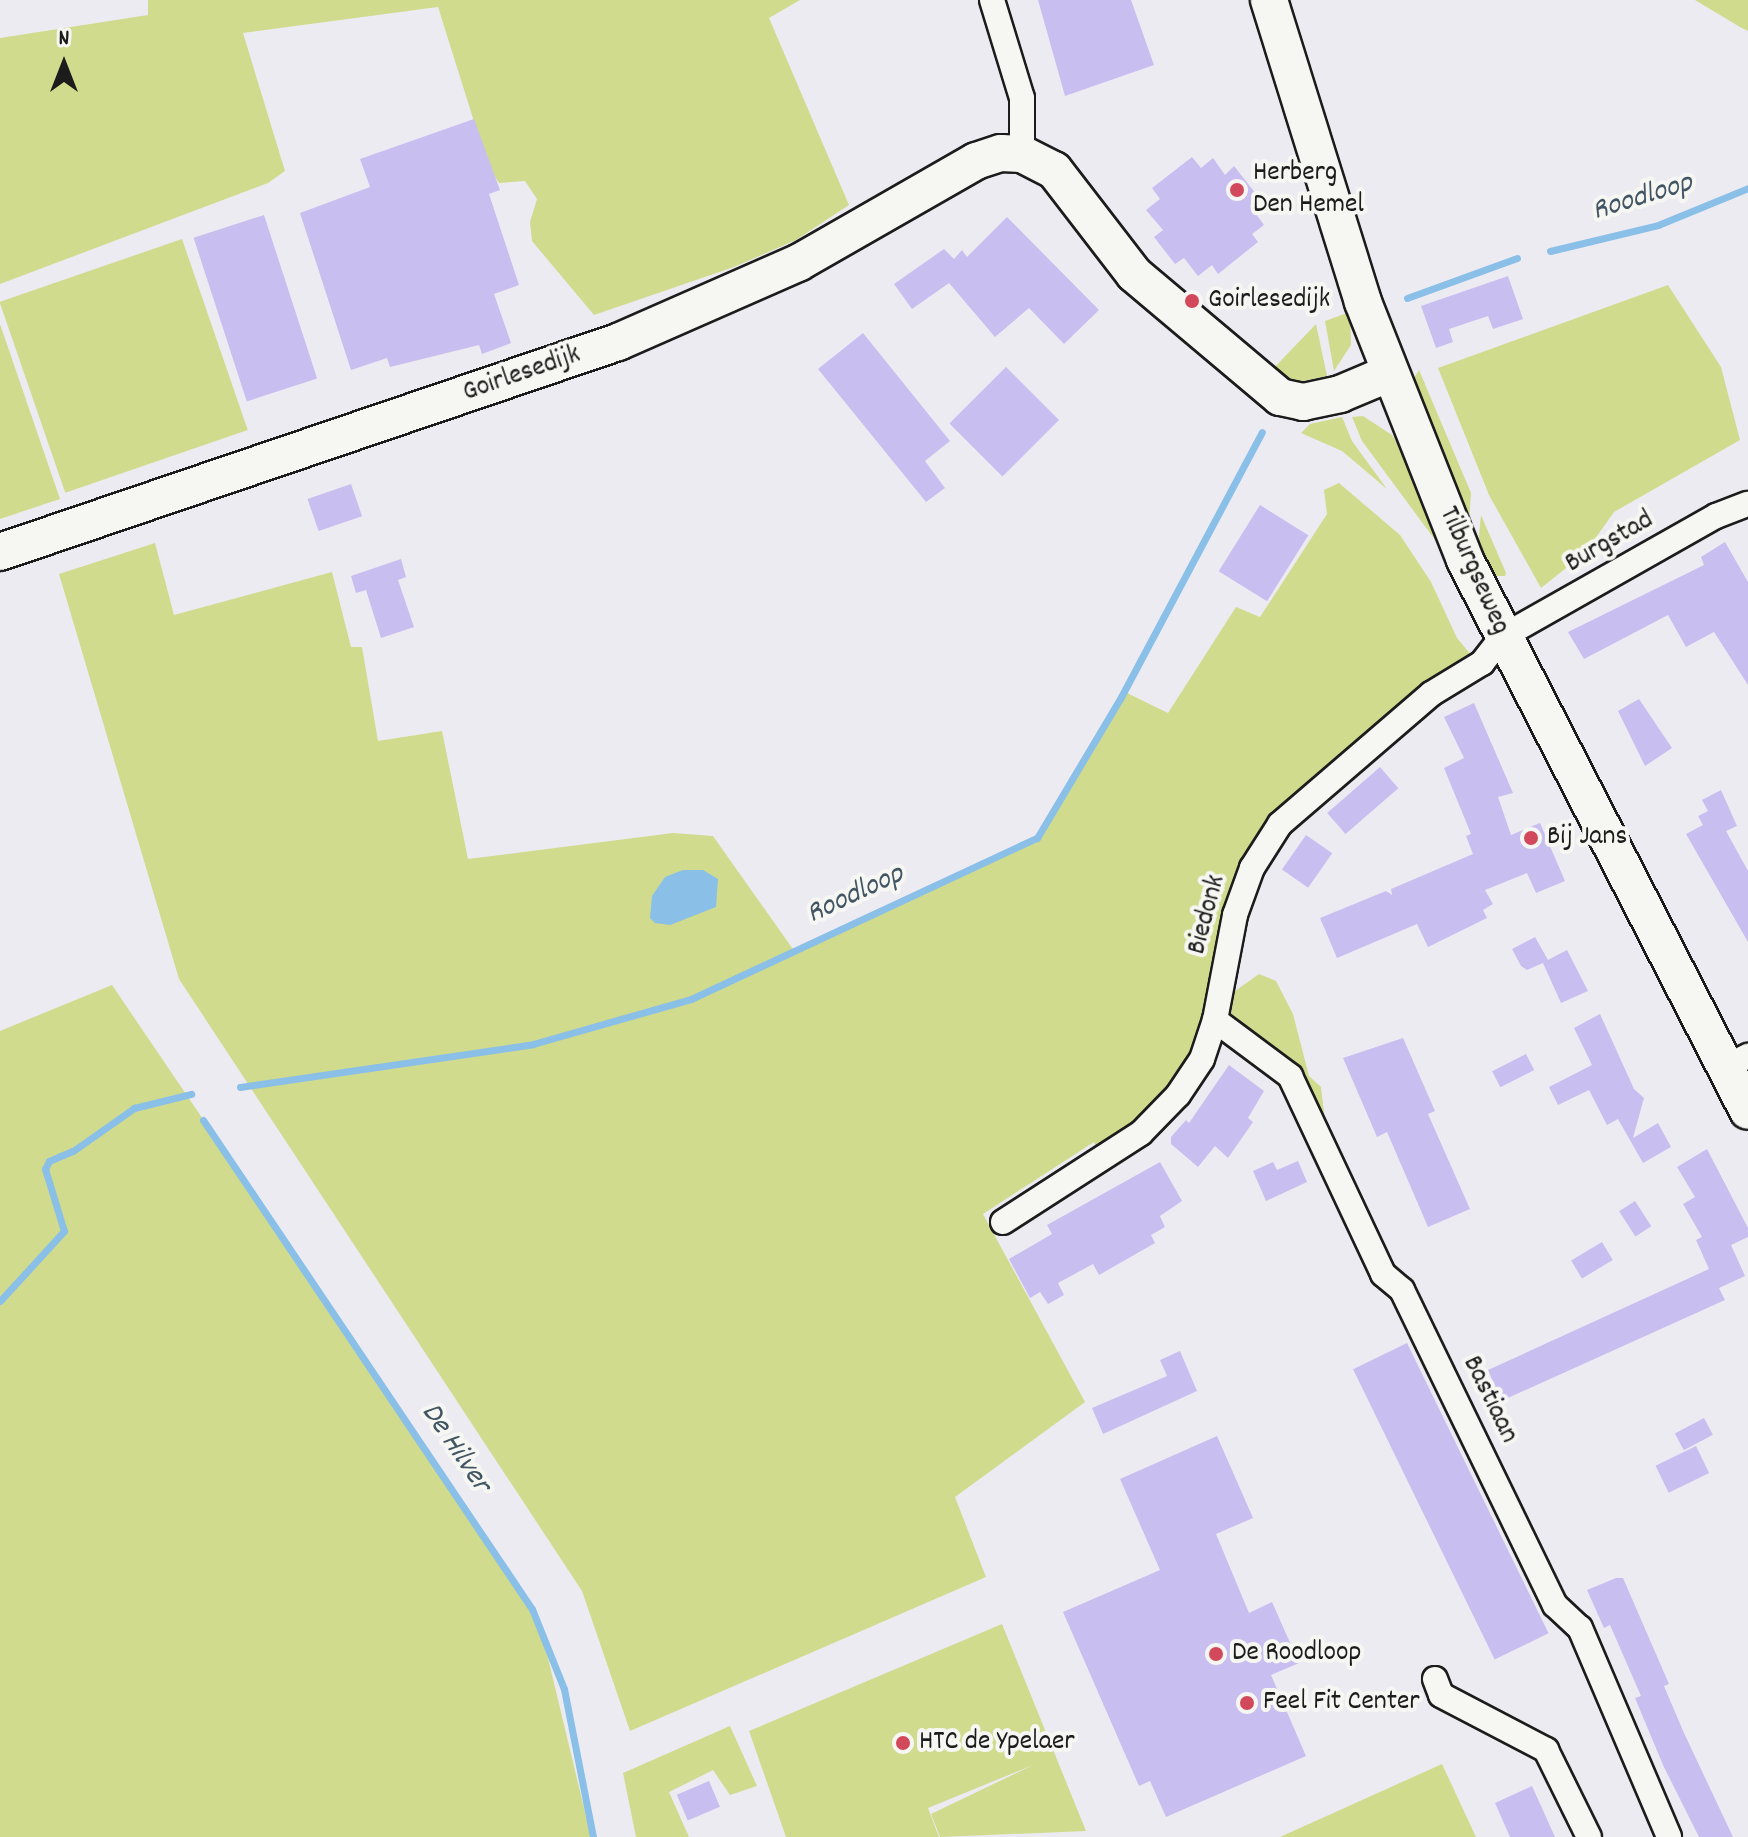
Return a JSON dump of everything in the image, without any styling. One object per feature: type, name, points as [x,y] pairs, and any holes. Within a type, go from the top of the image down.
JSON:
[{"type":"street","points":[[992,0],[1022,98],[1022,154],[1054,170],[1134,274],[1280,397],[1303,402],[1340,394],[1390,373]]},
{"type":"street","name":"Tilburgseweg","points":[[1269,0],[1390,373],[1502,637],[1737,1062],[1748,1111]]},
{"type":"street","name":"Goirlesedijk","points":[[0,552],[618,342],[798,263],[976,161],[1001,153],[1022,154]]},
{"type":"street","name":"Burgstad","points":[[1502,637],[1716,516],[1748,504]]},
{"type":"street","name":"Biedonk","points":[[1003,1222],[1141,1133],[1178,1095],[1202,1059],[1215,1020],[1235,915],[1264,845],[1280,824],[1431,694],[1482,663],[1502,637]]},
{"type":"street","name":"Bastiaan","points":[[1215,1020],[1290,1076],[1383,1274],[1402,1290],[1555,1605],[1580,1628],[1669,1837]]},
{"type":"street","points":[[1435,1679],[1441,1695],[1546,1750],[1589,1837]]},
{"type":"green space","points":[[148,0],[800,0],[769,18],[849,205],[796,240],[734,267],[594,315],[532,241],[530,222],[537,199],[525,181],[499,183],[488,166],[438,7],[243,33],[285,171],[268,183],[0,284],[0,38],[148,15]]},
{"type":"green space","points":[[1695,0],[1748,0],[1748,31],[1740,27]]},
{"type":"green space","points":[[182,239],[248,430],[65,493],[0,302]]},
{"type":"green space","points":[[1668,285],[1721,367],[1740,440],[1614,512],[1585,553],[1541,588],[1489,495],[1438,368]]},
{"type":"green space","points":[[1350,312],[1351,345],[1334,371],[1325,321]]},
{"type":"green space","points":[[0,324],[60,499],[0,519]]},
{"type":"green space","points":[[1316,324],[1327,376],[1289,384],[1267,375]]},
{"type":"green space","points":[[1419,370],[1471,493],[1469,523],[1412,381]]},
{"type":"green space","points":[[1363,416],[1392,435],[1403,453],[1444,552],[1362,441],[1352,417]]},
{"type":"green space","points":[[1342,417],[1352,441],[1387,489],[1342,451],[1301,433],[1310,424]]},
{"type":"green space","points":[[1339,483],[1400,535],[1431,582],[1457,638],[1471,655],[1249,856],[1225,906],[1204,1025],[1181,1074],[1147,1116],[1098,1154],[1094,1142],[983,1214],[1085,1402],[955,1497],[986,1577],[630,1731],[582,1591],[179,979],[59,574],[155,543],[174,615],[332,572],[351,647],[362,647],[378,741],[442,731],[468,859],[673,833],[713,836],[795,952],[1039,840],[1125,692],[1168,713],[1236,607],[1260,617],[1327,514],[1324,490]]},
{"type":"green space","points":[[1481,515],[1505,576],[1493,576],[1478,545]]},
{"type":"green space","points":[[1259,974],[1276,981],[1293,1014],[1309,1076],[1321,1087],[1327,1138],[1308,1146],[1281,1085],[1225,1043],[1235,991]]},
{"type":"green space","points":[[112,985],[523,1591],[541,1629],[591,1837],[0,1837],[0,1031]]},
{"type":"green space","name":"HTC de Ypelaer","points":[[1002,1624],[1086,1831],[940,1837],[931,1814],[1033,1765],[928,1808],[939,1837],[786,1837],[749,1731]]},
{"type":"green space","points":[[730,1726],[757,1786],[730,1795],[713,1770],[669,1792],[689,1837],[636,1837],[623,1773]]},
{"type":"green space","points":[[1442,1764],[1476,1837],[1280,1837]]},
{"type":"water","points":[[683,870],[703,870],[718,879],[716,907],[670,925],[655,923],[650,918],[652,896],[665,877]]},
{"type":"building","points":[[1038,0],[1131,0],[1154,65],[1065,96]]},
{"type":"building","points":[[474,119],[500,190],[489,194],[519,285],[494,294],[511,343],[482,354],[479,345],[390,367],[387,358],[351,370],[300,213],[370,187],[360,159]]},
{"type":"building","points":[[1192,157],[1201,168],[1213,158],[1225,175],[1234,166],[1260,199],[1250,206],[1264,225],[1252,234],[1258,242],[1218,274],[1212,265],[1198,276],[1184,258],[1175,264],[1154,237],[1163,230],[1146,210],[1160,199],[1152,188]]},
{"type":"building","points":[[264,215],[317,379],[247,401],[194,238]]},
{"type":"building","points":[[1007,217],[1099,310],[1064,344],[1029,308],[995,337],[949,283],[912,309],[894,284],[944,249],[954,259],[962,250],[967,257]]},
{"type":"building","points":[[1508,276],[1523,319],[1493,329],[1488,316],[1449,329],[1453,342],[1436,348],[1421,306]]},
{"type":"building","points":[[863,333],[950,441],[925,461],[945,488],[926,502],[818,369]]},
{"type":"building","points":[[1006,367],[1059,420],[1002,477],[949,424]]},
{"type":"building","points":[[351,484],[362,516],[319,531],[308,499]]},
{"type":"building","points":[[1260,505],[1308,535],[1267,601],[1219,571]]},
{"type":"building","points":[[1725,542],[1748,582],[1748,685],[1714,632],[1686,647],[1668,615],[1584,659],[1568,632],[1704,565],[1701,557]]},
{"type":"building","points":[[401,559],[406,577],[398,580],[414,627],[381,638],[366,590],[356,593],[351,576]]},
{"type":"building","points":[[1639,699],[1672,748],[1645,766],[1618,711]]},
{"type":"building","points":[[1474,703],[1513,793],[1498,797],[1511,835],[1540,823],[1565,881],[1536,893],[1527,873],[1485,890],[1493,904],[1483,910],[1487,918],[1428,947],[1417,924],[1337,958],[1320,918],[1386,891],[1392,895],[1391,889],[1473,854],[1466,836],[1471,834],[1444,768],[1464,758],[1444,717]]},
{"type":"building","points":[[1380,767],[1398,788],[1346,834],[1327,813]]},
{"type":"building","points":[[1721,790],[1737,826],[1726,831],[1748,871],[1748,942],[1686,834],[1703,825],[1698,816],[1708,811],[1702,800]]},
{"type":"building","points":[[1306,835],[1332,853],[1308,888],[1282,869]]},
{"type":"building","points":[[1535,937],[1548,960],[1567,950],[1588,991],[1561,1003],[1543,963],[1527,970],[1521,966],[1512,949]]},
{"type":"building","points":[[1600,1014],[1634,1089],[1644,1098],[1633,1138],[1658,1123],[1671,1147],[1643,1163],[1618,1119],[1607,1125],[1589,1090],[1558,1105],[1549,1087],[1592,1065],[1574,1028]]},
{"type":"building","points":[[1403,1038],[1435,1111],[1428,1114],[1470,1209],[1428,1227],[1387,1132],[1377,1137],[1343,1058]]},
{"type":"building","points":[[1526,1054],[1534,1070],[1500,1087],[1492,1071]]},
{"type":"building","points":[[1229,1065],[1264,1091],[1248,1118],[1253,1122],[1228,1158],[1215,1146],[1198,1167],[1171,1144],[1171,1137],[1186,1120],[1189,1123]]},
{"type":"building","points":[[1707,1149],[1748,1228],[1748,1237],[1731,1245],[1745,1276],[1719,1288],[1725,1300],[1501,1401],[1488,1370],[1709,1269],[1696,1240],[1702,1237],[1683,1204],[1695,1197],[1677,1167]]},
{"type":"building","points":[[1298,1161],[1307,1182],[1266,1201],[1253,1171],[1273,1162],[1277,1170]]},
{"type":"building","points":[[1160,1162],[1182,1201],[1160,1216],[1165,1227],[1151,1235],[1155,1243],[1099,1275],[1093,1264],[1058,1283],[1064,1295],[1048,1304],[1040,1292],[1030,1298],[1009,1259],[1052,1234],[1047,1225]]},
{"type":"building","points":[[1635,1201],[1651,1226],[1635,1237],[1619,1211]]},
{"type":"building","points":[[1602,1242],[1613,1260],[1582,1279],[1571,1261]]},
{"type":"building","points":[[1407,1343],[1549,1633],[1495,1660],[1353,1369]]},
{"type":"building","points":[[1180,1351],[1197,1391],[1103,1434],[1092,1408],[1167,1376],[1160,1360]]},
{"type":"building","points":[[1704,1418],[1713,1435],[1684,1450],[1675,1433]]},
{"type":"building","points":[[1217,1436],[1253,1518],[1216,1534],[1249,1613],[1272,1602],[1299,1663],[1271,1675],[1306,1756],[1166,1817],[1150,1781],[1139,1786],[1063,1612],[1160,1570],[1120,1479]]},
{"type":"building","points":[[1696,1446],[1709,1473],[1669,1493],[1656,1466]]},
{"type":"building","points":[[1623,1578],[1669,1684],[1664,1686],[1733,1837],[1699,1837],[1663,1765],[1635,1698],[1641,1696],[1610,1625],[1604,1628],[1587,1590]]},
{"type":"building","points":[[709,1781],[720,1807],[688,1820],[677,1795]]},
{"type":"building","points":[[1532,1786],[1555,1837],[1510,1837],[1495,1803]]},
{"type":"waterway","name":"Roodloop","points":[[1550,251],[1658,225],[1748,188]]},
{"type":"waterway","name":"Roodloop","points":[[1407,298],[1517,258]]},
{"type":"waterway","name":"Roodloop","points":[[240,1087],[533,1044],[691,999],[1037,838],[1121,697],[1262,432]]},
{"type":"waterway","name":"Roodloop","points":[[0,1301],[64,1231],[45,1169],[49,1161],[73,1151],[134,1108],[191,1094]]},
{"type":"waterway","name":"De Hilver","points":[[203,1120],[532,1609],[564,1689],[593,1837]]},
{"type":"place","name":"Herberg Den Hemel","points":[[1237,190]]},
{"type":"place","name":"Goirlesedijk","points":[[1192,301]]},
{"type":"place","name":"Bij Jans","points":[[1531,838]]},
{"type":"place","name":"De Roodloop","points":[[1216,1654]]},
{"type":"place","name":"Feel Fit Center","points":[[1247,1703]]},
{"type":"place","name":"HTC de Ypelaer","points":[[903,1743]]}]
